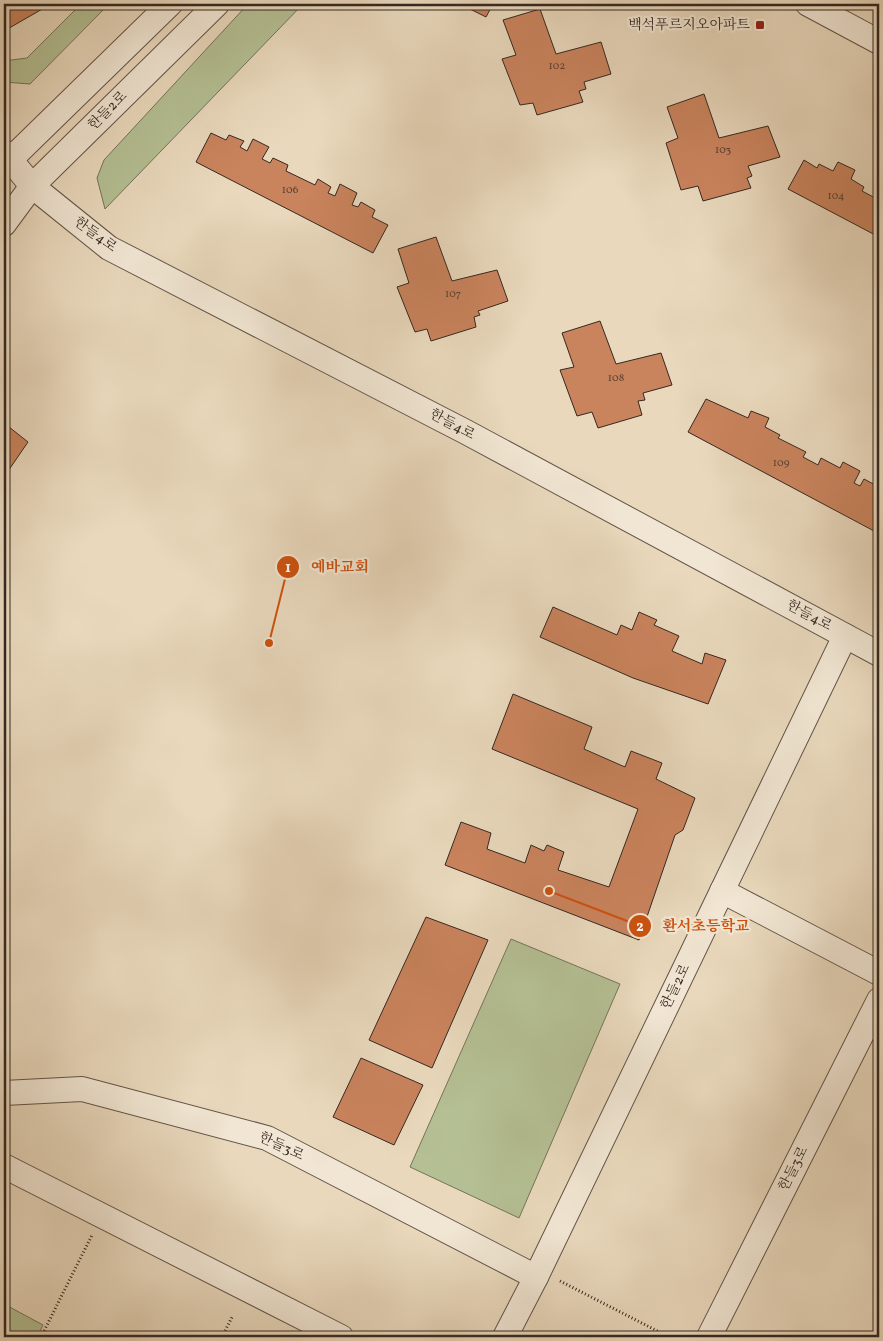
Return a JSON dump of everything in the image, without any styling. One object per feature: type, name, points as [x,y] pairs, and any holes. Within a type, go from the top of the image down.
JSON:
[{"type":"street","points":[[6,160],[170,4]]},
{"type":"street","name":"한들2로","points":[[4,224],[32,186],[217,4]]},
{"type":"street","points":[[808,4],[879,42]]},
{"type":"street","name":"한들4로","points":[[6,160],[32,186],[109,248],[466,432],[879,654]]},
{"type":"street","name":"한들2로","points":[[505,1337],[845,636]]},
{"type":"street","points":[[722,891],[879,973]]},
{"type":"street","name":"한들3로","points":[[709,1337],[879,1000]]},
{"type":"street","name":"한들3로","points":[[4,1093],[82,1089],[267,1138],[537,1274]]},
{"type":"street","points":[[4,1166],[341,1337]]},
{"type":"path","points":[[40,1337],[102,1217]]},
{"type":"path","points":[[537,1274],[669,1337]]},
{"type":"path","points":[[222,1337],[232,1317]]},
{"type":"green space","points":[[81,4],[109,4],[30,84],[4,82],[4,61],[27,58]]},
{"type":"green space","points":[[248,4],[303,4],[105,209],[97,178],[104,160]]},
{"type":"green space","points":[[511,939],[620,984],[519,1218],[410,1167]]},
{"type":"green space","points":[[4,1304],[43,1325],[37,1337],[4,1337]]},
{"type":"building","points":[[4,4],[51,4],[4,31]]},
{"type":"building","points":[[460,4],[493,4],[486,17]]},
{"type":"building","points":[[540,9],[556,54],[601,42],[611,74],[584,82],[586,89],[579,91],[583,102],[537,115],[533,103],[520,105],[502,59],[516,55],[503,20]]},
{"type":"building","points":[[704,94],[719,138],[768,126],[780,157],[748,166],[752,176],[747,178],[751,188],[703,201],[698,186],[681,190],[666,143],[678,138],[667,107]]},
{"type":"building","points":[[211,133],[226,140],[229,135],[244,141],[240,147],[247,151],[253,139],[269,147],[262,159],[270,163],[273,158],[288,165],[286,171],[315,185],[318,179],[331,187],[328,193],[335,196],[340,184],[357,193],[352,205],[358,207],[361,202],[375,210],[372,217],[388,225],[373,253],[196,162]]},
{"type":"building","points":[[804,160],[817,168],[819,164],[833,171],[838,162],[855,170],[851,179],[864,187],[862,191],[879,200],[879,237],[788,189]]},
{"type":"building","points":[[436,237],[452,281],[497,270],[508,301],[478,311],[480,315],[474,317],[476,327],[431,341],[427,329],[415,332],[397,287],[409,283],[398,249]]},
{"type":"building","points":[[600,321],[616,364],[661,353],[672,385],[643,393],[645,400],[638,401],[642,415],[598,428],[592,412],[577,416],[560,370],[574,367],[562,333]]},
{"type":"building","points":[[706,399],[748,418],[751,411],[769,418],[765,427],[780,435],[778,438],[806,452],[803,457],[818,465],[821,458],[840,468],[843,462],[860,471],[854,483],[860,486],[864,479],[879,487],[876,493],[879,495],[879,521],[874,531],[688,432]]},
{"type":"building","points":[[4,423],[28,442],[4,477]]},
{"type":"building","points":[[553,607],[617,635],[621,625],[632,630],[639,612],[657,620],[654,625],[679,636],[672,651],[702,664],[705,653],[726,660],[708,704],[633,678],[540,637]]},
{"type":"building","points":[[513,694],[592,727],[584,749],[625,767],[631,751],[662,763],[656,779],[695,798],[683,830],[675,835],[639,940],[445,865],[461,822],[491,833],[487,849],[525,863],[531,845],[544,851],[547,845],[564,852],[558,870],[609,887],[638,809],[492,749]]},
{"type":"building","points":[[426,917],[488,940],[432,1068],[369,1040]]},
{"type":"building","points":[[361,1058],[423,1085],[394,1145],[333,1117]]},
{"type":"place","name":"백석푸르지오아파트","points":[[760,25]]},
{"type":"place","name":"예바교회","points":[[269,643]]},
{"type":"place","name":"환서초등학교","points":[[549,891]]}]
